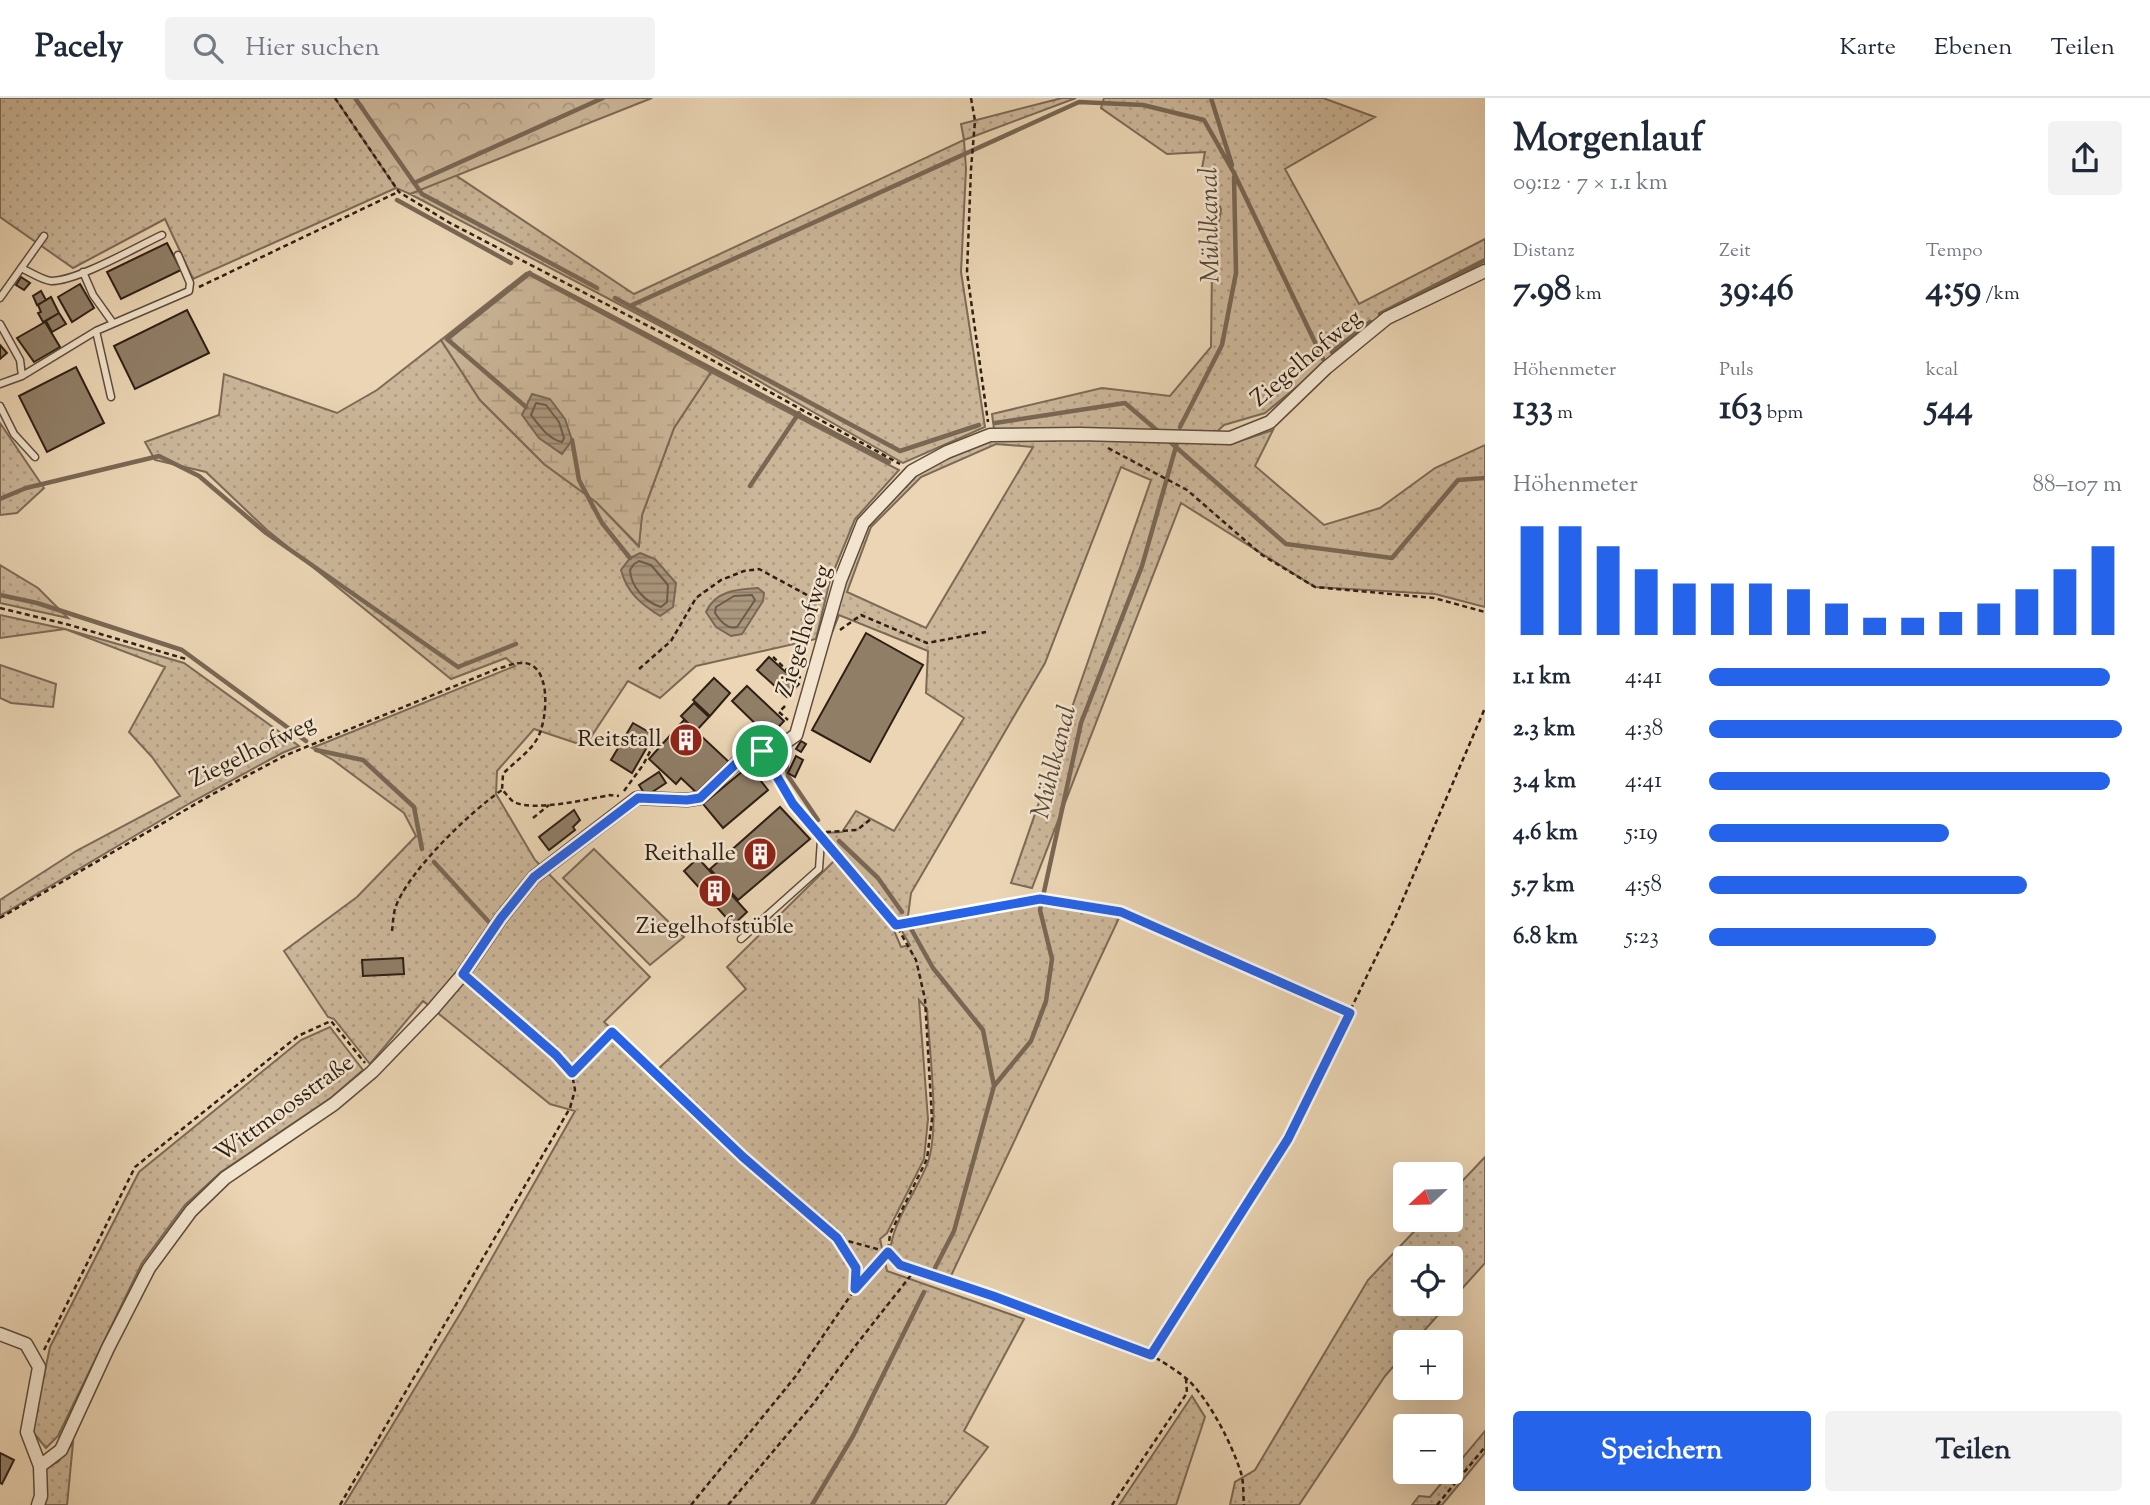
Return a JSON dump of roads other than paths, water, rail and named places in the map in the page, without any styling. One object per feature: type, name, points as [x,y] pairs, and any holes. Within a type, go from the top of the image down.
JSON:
[{"type":"street","name":"Ziegelhofweg","points":[[638,798],[700,798],[744,756],[780,746],[796,734],[840,581],[863,523],[912,471],[947,452],[990,435],[1080,434],[1230,438],[1270,422],[1326,368],[1387,318],[1485,271]]},
{"type":"street","name":"Wittmoosstraße","points":[[40,1466],[61,1451],[108,1348],[149,1268],[191,1211],[225,1178],[334,1104],[372,1072],[463,974],[501,918],[534,877],[638,798]]},
{"type":"street","points":[[0,1334],[26,1344],[39,1367],[27,1432],[40,1466],[41,1496],[38,1505]]},
{"type":"lane","points":[[21,268],[49,281],[83,272],[162,234]]},
{"type":"lane","points":[[0,298],[44,236]]},
{"type":"lane","points":[[0,374],[3,383],[22,376],[96,331],[190,291],[190,283],[178,255]]},
{"type":"lane","points":[[83,272],[93,295],[113,323]]},
{"type":"lane","points":[[0,324],[20,360],[22,376]]},
{"type":"lane","points":[[96,331],[111,397]]},
{"type":"lane","points":[[0,406],[14,434],[35,457]]},
{"type":"lane","points":[[741,939],[819,869],[821,840],[793,804],[762,751]]},
{"type":"water","points":[[532,394],[550,399],[565,419],[572,440],[562,454],[539,438],[522,415]]},
{"type":"water","points":[[640,553],[655,559],[676,583],[673,607],[660,616],[636,597],[621,570],[630,558]]},
{"type":"water","points":[[758,588],[764,593],[763,601],[742,634],[731,636],[716,627],[706,612],[715,600],[735,590]]},
{"type":"waterway","points":[[355,98],[422,194],[597,288]]},
{"type":"waterway","points":[[414,183],[603,98]]},
{"type":"waterway","name":"Mühlkanal","points":[[1211,98],[1232,165]]},
{"type":"waterway","points":[[630,306],[1079,102],[1143,105],[1204,120],[1234,173],[1323,359]]},
{"type":"waterway","name":"Mühlkanal","points":[[1180,427],[1222,345],[1236,273],[1234,177]]},
{"type":"waterway","points":[[397,200],[511,263]]},
{"type":"waterway","points":[[1380,314],[1485,260]]},
{"type":"waterway","points":[[529,273],[889,462]]},
{"type":"waterway","points":[[526,407],[447,339],[530,273]]},
{"type":"waterway","points":[[615,298],[900,451],[979,425]]},
{"type":"waterway","points":[[1332,352],[1370,322]]},
{"type":"waterway","points":[[995,423],[1125,403],[1159,432]]},
{"type":"waterway","points":[[750,486],[799,413]]},
{"type":"waterway","points":[[572,440],[579,480],[602,523],[630,558]]},
{"type":"waterway","points":[[1169,441],[1286,544],[1392,558],[1458,480],[1485,478]]},
{"type":"waterway","name":"Mühlkanal","points":[[994,1086],[1031,1041],[1046,1001],[1052,959],[1040,910],[1081,723],[1142,566],[1177,443]]},
{"type":"waterway","points":[[0,499],[26,488],[159,456],[199,476],[266,533],[458,667],[516,644]]},
{"type":"waterway","points":[[0,595],[37,603],[182,650],[306,741]]},
{"type":"waterway","points":[[316,750],[363,760],[414,807],[422,849]]},
{"type":"waterway","points":[[787,767],[788,776],[818,820]]},
{"type":"waterway","points":[[839,841],[878,878],[902,912]]},
{"type":"waterway","points":[[434,862],[488,921]]},
{"type":"waterway","points":[[910,927],[933,968],[983,1030],[994,1086],[954,1231],[935,1268]]},
{"type":"waterway","points":[[812,1505],[853,1436],[924,1292]]},
{"type":"place","name":"Reitstall","points":[[686,740]]},
{"type":"place","name":"Reithalle","points":[[760,854]]},
{"type":"place","name":"Ziegelhofstüble","points":[[715,891]]}]
